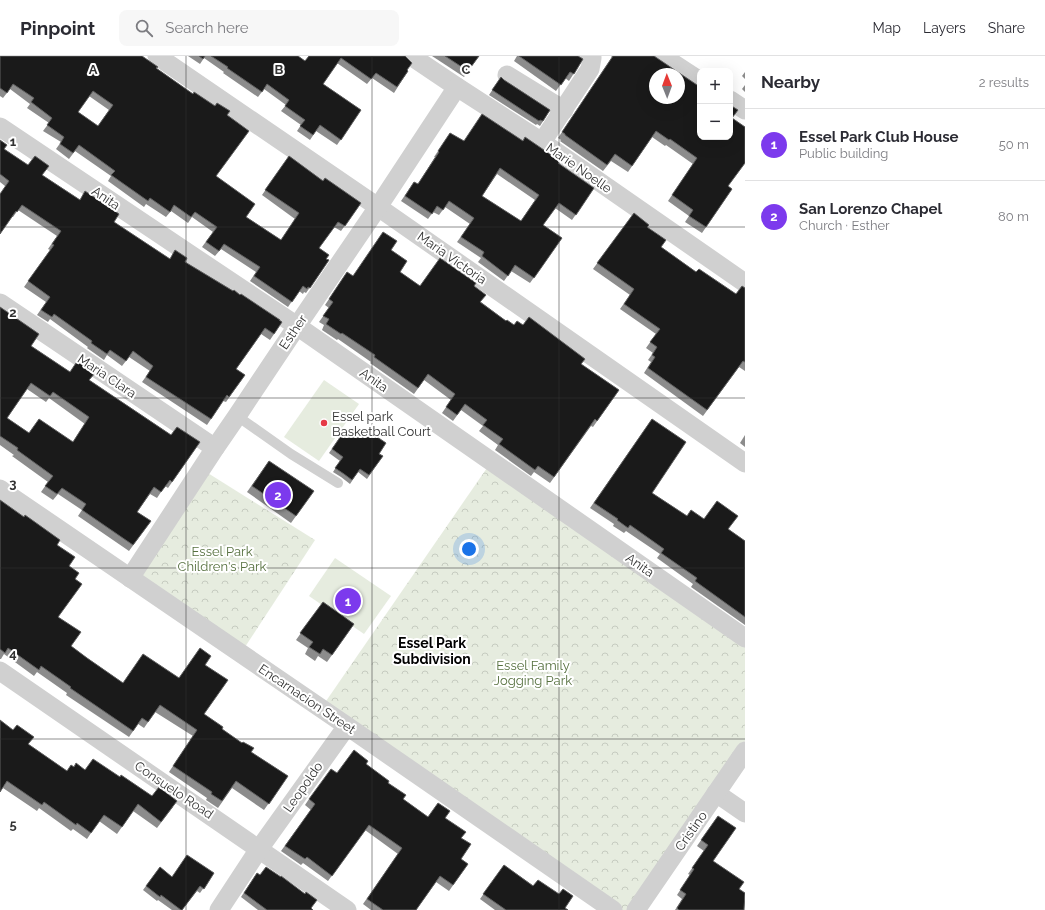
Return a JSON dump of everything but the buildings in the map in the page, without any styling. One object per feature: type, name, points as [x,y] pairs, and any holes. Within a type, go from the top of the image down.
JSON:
[{"type":"street","name":"Maria Victoria","points":[[157,56],[378,207],[745,463]]},
{"type":"street","name":"Marie Noelle","points":[[411,56],[542,142],[745,283]]},
{"type":"street","points":[[542,142],[590,69],[592,58],[589,56]]},
{"type":"street","points":[[669,58],[697,79]]},
{"type":"street","points":[[507,75],[564,110]]},
{"type":"street","name":"Esther","points":[[130,578],[215,448],[457,87]]},
{"type":"street","points":[[733,102],[745,110]]},
{"type":"street","name":"Anita","points":[[0,127],[297,326],[745,638]]},
{"type":"street","name":"Maria Clara","points":[[0,303],[215,448]]},
{"type":"street","name":"Encarnacion Street","points":[[0,489],[613,910]]},
{"type":"street","name":"Consuelo Road","points":[[0,671],[347,910]]},
{"type":"street","name":"Leopoldo","points":[[218,910],[259,849],[347,726]]},
{"type":"street","name":"Cristino","points":[[636,910],[745,751]]},
{"type":"street","points":[[716,793],[745,813]]},
{"type":"lane","points":[[237,416],[291,454],[338,482]]},
{"type":"green space","points":[[324,380],[359,404],[319,461],[284,437]]},
{"type":"green space","name":"Essel Family Jogging Park","points":[[489,465],[745,643],[745,741],[627,910],[622,910],[324,704]]},
{"type":"green space","name":"Essel Park Children's Park","points":[[203,470],[315,540],[243,650],[133,577]]},
{"type":"green space","points":[[335,558],[391,596],[364,634],[309,596]]},
{"type":"place","name":"Essel park Basketball Court","points":[[324,423]]},
{"type":"place","name":"San Lorenzo Chapel","points":[[278,495]]},
{"type":"place","name":"Essel Park Club House","points":[[348,601]]},
{"type":"district","name":"Essel Park Subdivision","points":[[432,652]]}]
